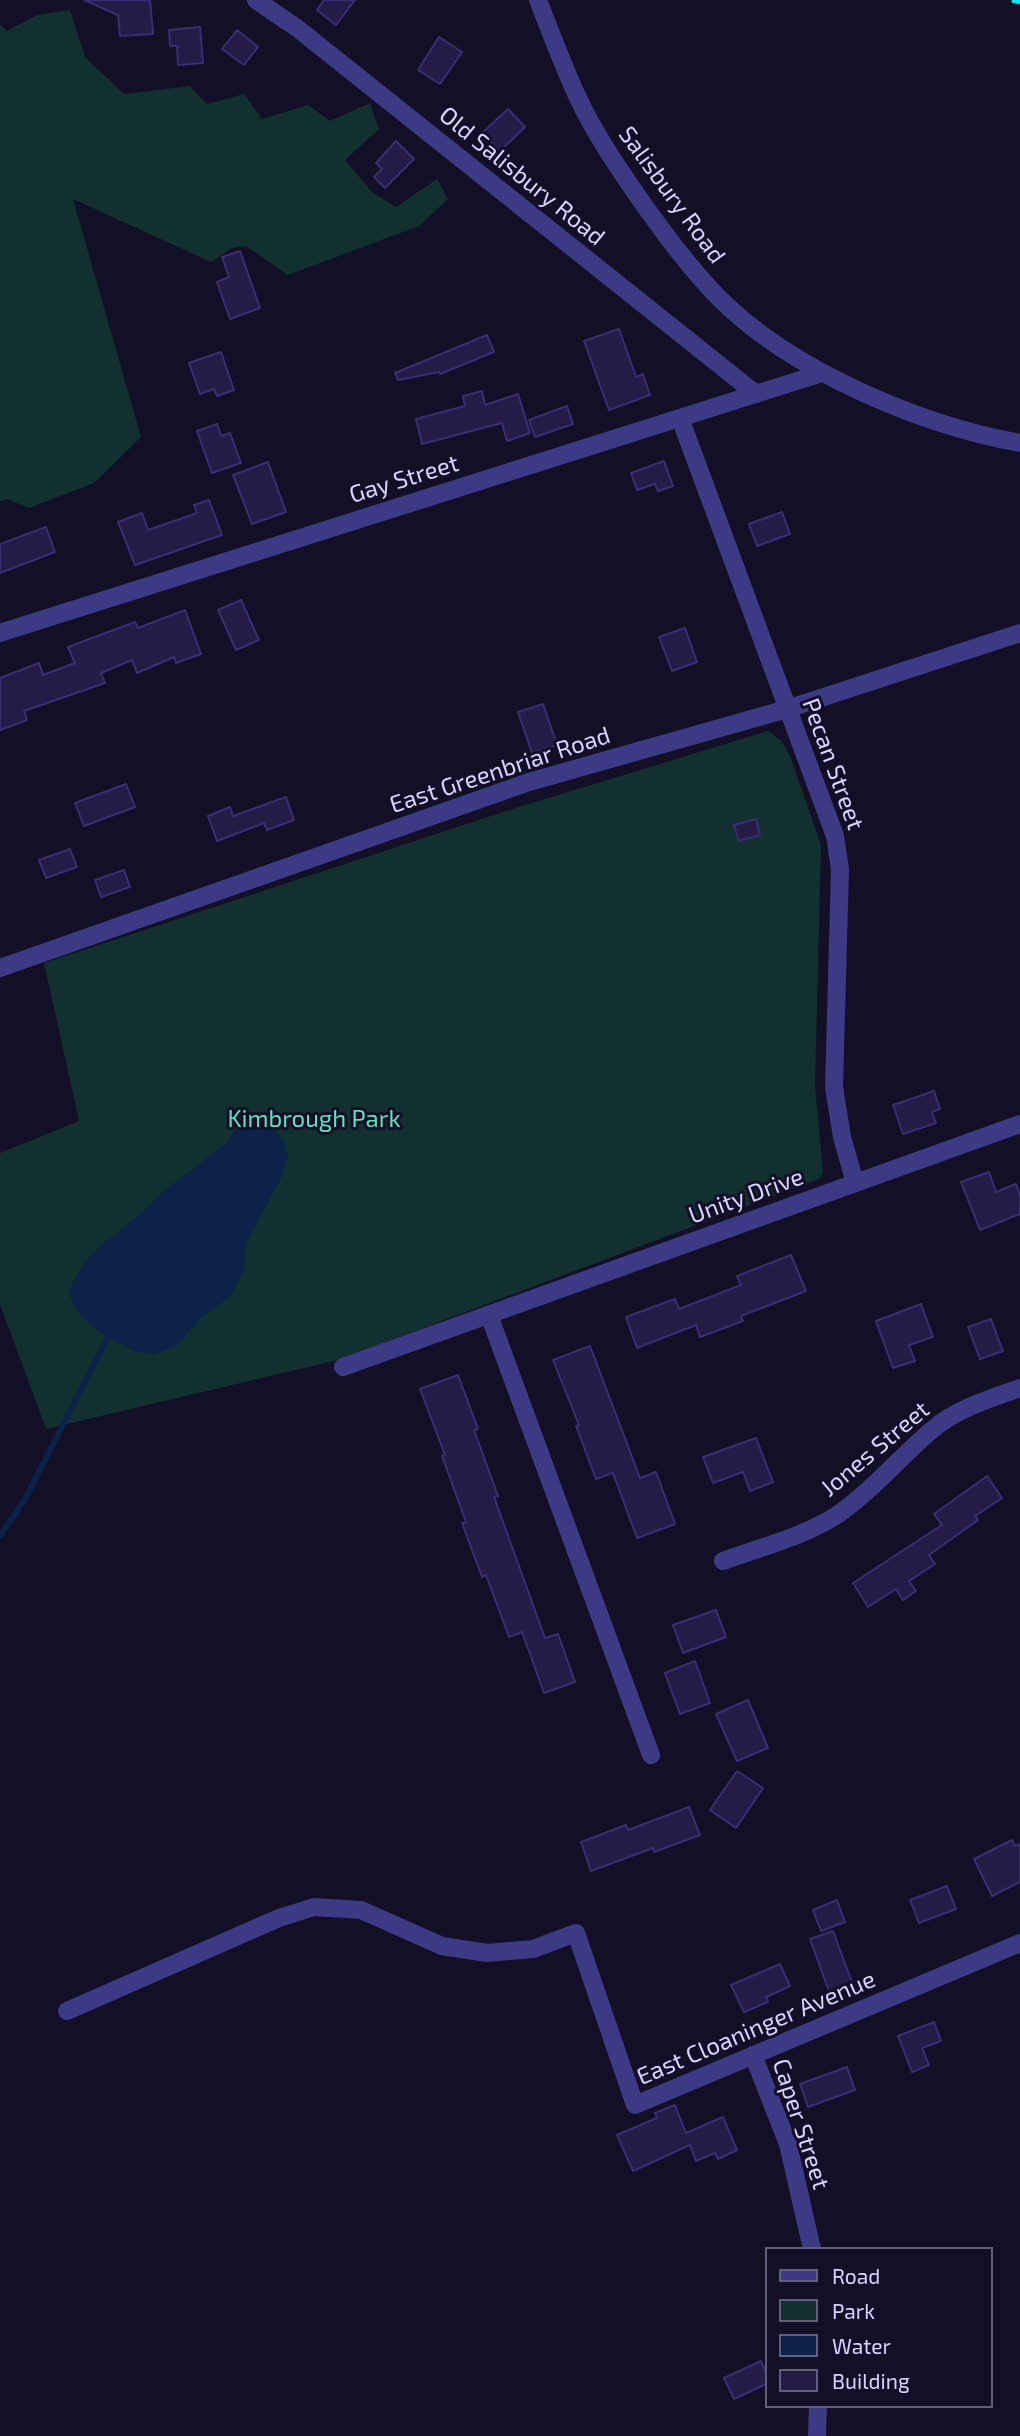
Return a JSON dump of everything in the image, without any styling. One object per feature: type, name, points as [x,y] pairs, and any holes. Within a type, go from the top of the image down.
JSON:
[{"type":"street","name":"Old Salisbury Road","points":[[256,0],[297,28],[756,394]]},
{"type":"street","name":"Salisbury Road","points":[[538,0],[579,99],[609,155],[677,251],[720,298],[768,340],[822,373],[909,412],[1020,443]]},
{"type":"street","name":"Gay Street","points":[[0,633],[822,373]]},
{"type":"street","name":"Pecan Street","points":[[680,418],[835,836],[840,869],[834,1087],[842,1138],[855,1183]]},
{"type":"street","name":"East Greenbriar Road","points":[[0,968],[528,782],[787,709],[1020,633]]},
{"type":"street","name":"Unity Drive","points":[[343,1367],[1020,1124]]},
{"type":"street","points":[[489,1315],[651,1755]]},
{"type":"street","name":"Jones Street","points":[[723,1561],[802,1533],[835,1516],[869,1490],[934,1428],[957,1413],[1020,1388]]},
{"type":"street","name":"East Cloaninger Avenue","points":[[67,2011],[279,1919],[314,1907],[362,1910],[442,1946],[487,1953],[533,1949],[576,1933],[635,2105],[1020,1943]]},
{"type":"street","name":"Caper Street","points":[[753,2055],[788,2144],[812,2247]]},
{"type":"street","points":[[817,2436],[818,2408]]},
{"type":"green space","points":[[70,10],[85,57],[124,94],[190,86],[207,104],[244,94],[262,119],[308,105],[330,121],[370,103],[379,129],[345,160],[372,192],[396,207],[437,179],[448,199],[419,226],[288,275],[246,246],[232,248],[211,262],[73,199],[141,437],[94,483],[29,508],[6,499],[0,502],[0,24],[7,31],[37,15]]},
{"type":"green space","name":"Kimbrough Park","points":[[768,731],[781,740],[790,756],[821,845],[815,1086],[823,1172],[819,1179],[338,1360],[46,1429],[0,1304],[0,1153],[79,1121],[44,963],[509,810]]},
{"type":"water","points":[[253,1118],[272,1124],[284,1142],[288,1157],[281,1178],[247,1242],[244,1270],[231,1297],[204,1315],[177,1345],[153,1355],[131,1350],[101,1333],[83,1318],[74,1306],[69,1292],[84,1263],[106,1240],[147,1208],[163,1190],[227,1142],[235,1130]]},
{"type":"building","points":[[84,0],[150,0],[153,34],[120,36],[118,15]]},
{"type":"building","points":[[324,0],[355,0],[336,25],[317,10]]},
{"type":"building","points":[[200,27],[203,63],[178,65],[177,46],[170,46],[169,30]]},
{"type":"building","points":[[237,30],[258,47],[244,65],[222,49]]},
{"type":"building","points":[[439,37],[462,52],[440,84],[418,70]]},
{"type":"building","points":[[508,109],[525,127],[500,151],[482,133]]},
{"type":"building","points":[[396,141],[414,159],[385,188],[374,177],[382,169],[376,163]]},
{"type":"building","points":[[240,251],[260,308],[230,319],[217,282],[229,277],[222,257]]},
{"type":"building","points":[[619,329],[636,377],[643,374],[650,395],[609,410],[584,341]]},
{"type":"building","points":[[487,335],[494,352],[440,374],[439,372],[398,380],[395,373]]},
{"type":"building","points":[[221,352],[234,390],[217,396],[214,389],[200,394],[189,363]]},
{"type":"building","points":[[482,391],[485,405],[518,394],[530,433],[507,441],[502,423],[422,444],[416,419],[465,406],[463,396]]},
{"type":"building","points":[[567,406],[573,424],[535,437],[529,420]]},
{"type":"building","points":[[217,424],[221,436],[230,433],[241,463],[212,473],[197,431]]},
{"type":"building","points":[[664,461],[673,486],[658,491],[655,484],[637,490],[631,473]]},
{"type":"building","points":[[268,462],[286,512],[252,524],[233,475]]},
{"type":"building","points":[[209,500],[222,535],[135,565],[118,522],[142,513],[148,530],[197,513],[194,505]]},
{"type":"building","points":[[782,512],[790,534],[757,546],[749,524]]},
{"type":"building","points":[[46,527],[55,552],[0,573],[0,544]]},
{"type":"building","points":[[241,600],[259,640],[236,650],[218,610]]},
{"type":"building","points":[[185,610],[201,654],[176,663],[174,657],[137,673],[132,660],[101,673],[105,683],[24,711],[27,720],[0,730],[0,678],[39,663],[43,675],[75,663],[68,647],[135,622],[138,628]]},
{"type":"building","points":[[685,628],[697,662],[672,671],[659,637]]},
{"type":"building","points":[[543,704],[557,745],[532,753],[518,712]]},
{"type":"building","points":[[126,784],[135,807],[84,826],[75,803]]},
{"type":"building","points":[[286,797],[294,820],[267,830],[264,823],[217,841],[208,816],[230,807],[233,816]]},
{"type":"building","points":[[756,819],[760,835],[739,841],[734,825]]},
{"type":"building","points":[[70,849],[77,867],[46,878],[39,860]]},
{"type":"building","points":[[124,870],[130,887],[101,897],[95,880]]},
{"type":"building","points":[[934,1091],[940,1109],[932,1112],[936,1123],[903,1134],[893,1105]]},
{"type":"building","points":[[989,1172],[996,1192],[1016,1184],[1020,1196],[1020,1214],[980,1230],[961,1182]]},
{"type":"building","points":[[791,1255],[806,1291],[741,1316],[743,1321],[700,1337],[696,1325],[637,1348],[626,1317],[675,1299],[679,1309],[741,1285],[737,1276]]},
{"type":"building","points":[[921,1304],[933,1337],[909,1345],[915,1361],[893,1368],[876,1321]]},
{"type":"building","points":[[991,1319],[1003,1351],[980,1359],[968,1327]]},
{"type":"building","points":[[590,1346],[640,1478],[656,1472],[675,1524],[637,1538],[613,1473],[596,1479],[576,1426],[579,1425],[553,1360]]},
{"type":"building","points":[[458,1375],[498,1496],[494,1497],[545,1638],[558,1634],[575,1682],[544,1693],[522,1632],[509,1637],[486,1575],[482,1577],[462,1523],[466,1522],[442,1456],[445,1455],[420,1389]]},
{"type":"building","points":[[756,1438],[773,1482],[750,1491],[743,1472],[713,1483],[703,1457]]},
{"type":"building","points":[[987,1476],[1002,1498],[975,1516],[978,1520],[929,1555],[935,1564],[909,1581],[916,1591],[903,1600],[896,1589],[868,1607],[853,1583],[942,1525],[934,1514]]},
{"type":"building","points":[[716,1610],[726,1637],[683,1653],[673,1625]]},
{"type":"building","points":[[695,1661],[710,1703],[680,1714],[665,1673]]},
{"type":"building","points":[[748,1700],[768,1748],[737,1761],[716,1714]]},
{"type":"building","points":[[737,1771],[763,1788],[736,1828],[710,1810]]},
{"type":"building","points":[[689,1807],[700,1835],[654,1852],[653,1848],[591,1871],[581,1842],[626,1825],[628,1830]]},
{"type":"building","points":[[1012,1840],[1015,1846],[1020,1844],[1020,1882],[992,1896],[974,1859]]},
{"type":"building","points":[[947,1886],[956,1909],[919,1923],[910,1900]]},
{"type":"building","points":[[837,1900],[845,1922],[821,1931],[813,1910]]},
{"type":"building","points":[[833,1931],[853,1985],[830,1994],[810,1939]]},
{"type":"building","points":[[780,1964],[790,1986],[766,1997],[768,2002],[744,2012],[731,1985]]},
{"type":"building","points":[[934,2022],[941,2041],[922,2048],[929,2065],[912,2072],[898,2036]]},
{"type":"building","points":[[847,2067],[855,2090],[808,2107],[800,2084]]},
{"type":"building","points":[[675,2105],[686,2133],[723,2117],[737,2150],[718,2159],[715,2153],[696,2161],[690,2145],[633,2171],[617,2135],[657,2118],[655,2113]]},
{"type":"building","points":[[761,2361],[764,2368],[764,2385],[734,2399],[724,2378]]},
{"type":"waterway","points":[[0,1536],[25,1499],[111,1331]]},
{"type":"railway","points":[[1012,0],[1020,2]]}]
